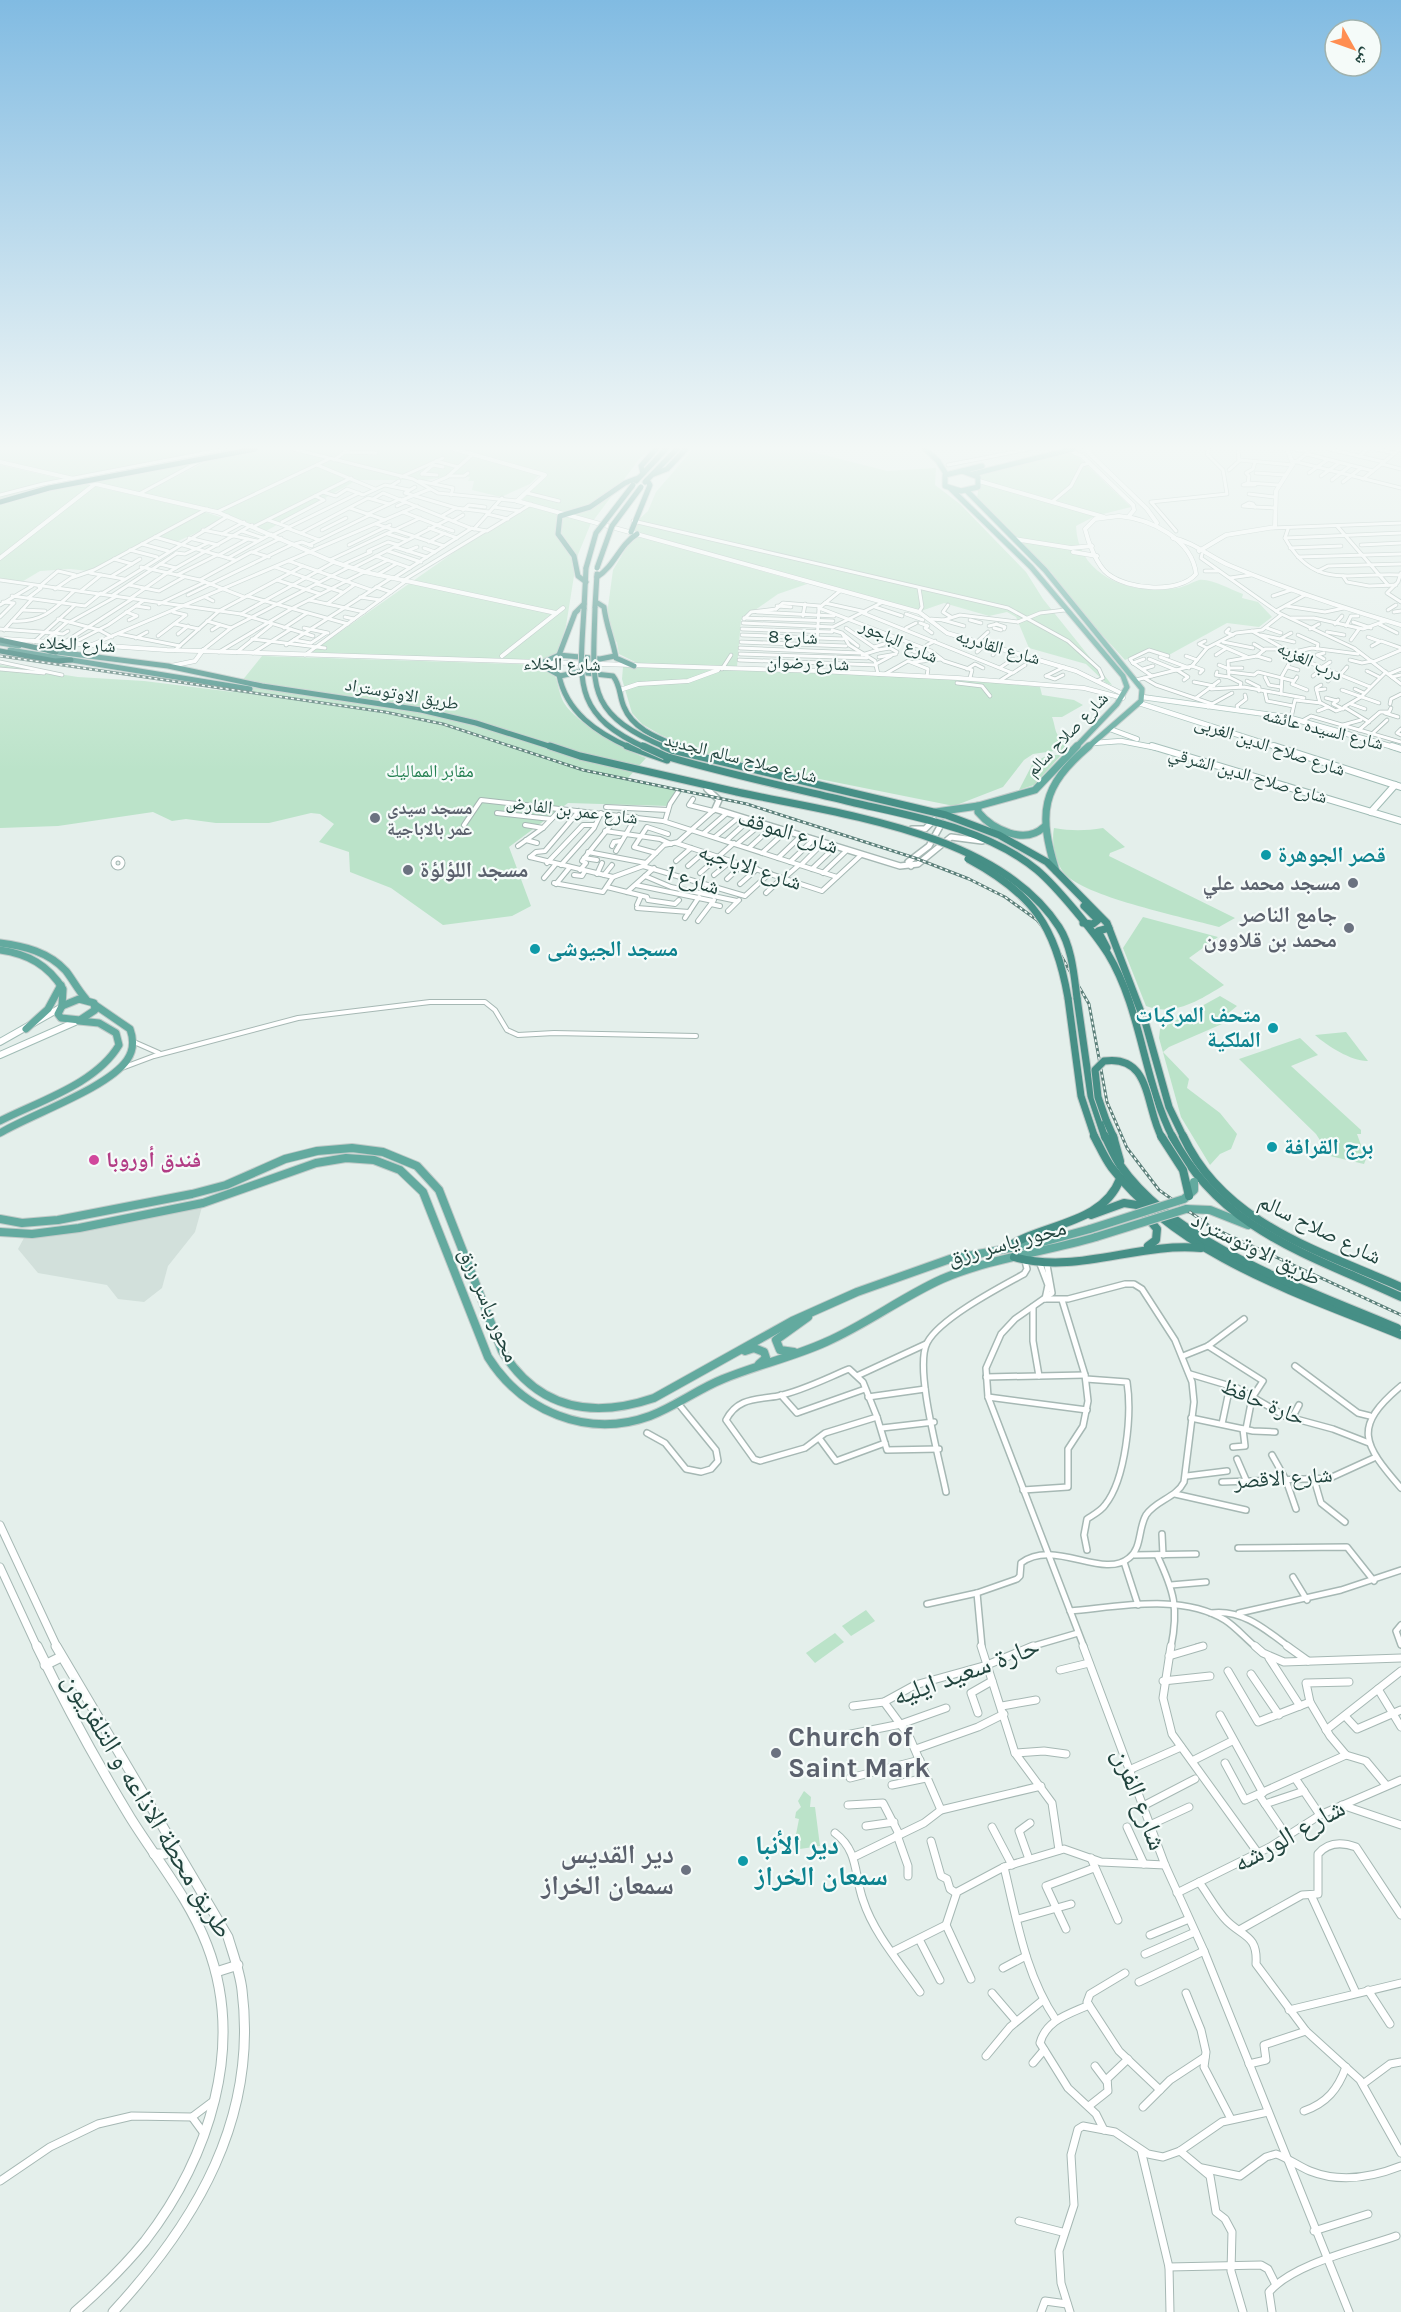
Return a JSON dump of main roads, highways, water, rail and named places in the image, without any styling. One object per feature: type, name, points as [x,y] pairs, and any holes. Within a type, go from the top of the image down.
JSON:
[{"type":"highway","points":[[574,557],[578,576],[586,582]]},
{"type":"highway","name":"شارع صلاح سالم الجديد","points":[[589,557],[586,568],[581,678],[587,700],[612,728],[639,745],[678,761],[934,820],[1002,847],[1032,866],[1055,888]]},
{"type":"highway","name":"شارع صلاح سالم الجديد","points":[[601,557],[597,568],[594,679],[601,700],[628,728],[672,750],[700,758],[936,812],[999,835],[1032,853],[1056,871]]},
{"type":"highway","points":[[597,578],[610,569],[616,557]]},
{"type":"highway","points":[[596,605],[604,607],[606,627],[614,644],[616,658]]},
{"type":"highway","points":[[559,655],[575,613],[584,606]]},
{"type":"highway","points":[[0,641],[56,652]]},
{"type":"highway","points":[[0,650],[56,661],[71,660]]},
{"type":"highway","name":"طريق الاوتوستراد","points":[[56,652],[164,666],[254,685],[446,716],[560,750],[919,840],[951,851],[989,870],[1024,896],[1050,927],[1059,951],[1068,998],[1084,1106],[1097,1144],[1120,1179],[1167,1223],[1210,1250],[1265,1277],[1401,1335]]},
{"type":"highway","points":[[634,666],[616,658],[600,659],[559,655],[539,664],[560,676],[579,672],[615,677],[625,709],[635,721],[700,758]]},
{"type":"highway","points":[[609,665],[616,658]]},
{"type":"highway","name":"طريق الاوتوستراد","points":[[71,660],[447,720],[494,732],[582,761],[919,835],[953,847],[995,867],[1033,896],[1059,928],[1070,958],[1090,1094],[1100,1129],[1121,1165],[1172,1217],[1195,1233],[1268,1271],[1401,1329]]},
{"type":"highway","points":[[151,673],[164,666]]},
{"type":"highway","points":[[171,676],[171,671],[180,669]]},
{"type":"highway","points":[[560,676],[565,698],[586,720],[636,751],[678,761]]},
{"type":"highway","name":"شارع صلاح سالم","points":[[1056,871],[1078,896],[1104,917],[1148,1033],[1169,1107],[1185,1142],[1210,1177],[1237,1206],[1266,1227],[1401,1287]]},
{"type":"highway","name":"شارع صلاح سالم","points":[[1055,888],[1107,954],[1137,1022],[1164,1120],[1188,1163],[1216,1199],[1248,1225],[1401,1297]]},
{"type":"highway","points":[[1078,896],[1098,920],[1093,924],[1083,923]]},
{"type":"highway","points":[[1107,954],[1098,931],[1109,928]]},
{"type":"highway","points":[[1121,1165],[1116,1143],[1097,1089],[1096,1067],[1110,1060],[1129,1063],[1140,1074],[1154,1120],[1186,1178],[1189,1196]]},
{"type":"highway","points":[[1080,1219],[1112,1193],[1120,1179]]},
{"type":"highway","points":[[1005,1248],[1020,1238],[1064,1227],[1124,1203],[1137,1205],[1157,1229],[1156,1240],[1146,1247]]},
{"type":"highway","points":[[1014,1257],[1043,1264],[1146,1247],[1177,1245],[1210,1250]]},
{"type":"main road","name":"شارع صلاح سالم","points":[[936,812],[978,806],[1028,793],[1040,786],[1073,747],[1124,696],[1128,687],[1123,676],[1022,557]]},
{"type":"main road","name":"شارع صلاح سالم","points":[[1032,557],[1142,689],[1141,700],[1071,762],[1057,778],[1046,805],[1044,827],[1049,853],[1056,871]]},
{"type":"main road","name":"شارع السيده عائشه","points":[[1141,700],[1154,698],[1289,717],[1401,749]]},
{"type":"main road","name":"شارع صلاح الدين الغربى","points":[[1141,700],[1398,786]]},
{"type":"main road","name":"شارع صلاح الدين الشرقي","points":[[1110,729],[1401,820]]},
{"type":"main road","name":"شارع صلاح الدين الشرقي","points":[[1094,743],[1121,741],[1144,744],[1372,811]]},
{"type":"main road","points":[[1372,811],[1398,786]]},
{"type":"main road","points":[[978,806],[978,812],[984,819],[1021,835],[1032,835],[1044,827]]},
{"type":"main road","points":[[0,943],[27,947],[51,958],[63,969],[86,999],[127,1026],[134,1042],[129,1058],[117,1071],[0,1133]]},
{"type":"main road","points":[[0,950],[21,954],[41,963],[52,972],[64,993],[58,1014],[61,1018],[99,1023],[116,1033],[119,1045],[113,1058],[100,1069],[0,1120]]},
{"type":"main road","points":[[26,1029],[48,1009],[61,986]]},
{"type":"main road","points":[[0,1042],[75,999],[86,999]]},
{"type":"main road","points":[[0,1055],[92,1014],[95,1005]]},
{"type":"main road","name":"محور ياسر رزق","points":[[0,1219],[22,1223],[67,1219],[203,1192],[306,1153],[341,1148],[373,1150],[410,1161],[435,1183],[506,1359],[522,1380],[535,1390],[560,1402],[588,1408],[627,1407],[654,1398],[815,1310],[857,1292],[950,1259],[1090,1229],[1189,1196]]},
{"type":"main road","name":"محور ياسر رزق","points":[[0,1232],[49,1233],[192,1206],[319,1161],[349,1159],[380,1163],[405,1174],[423,1191],[488,1358],[497,1373],[510,1388],[552,1413],[589,1422],[636,1419],[716,1382],[805,1351],[850,1331],[945,1278],[1014,1257],[1096,1237],[1186,1209],[1204,1209],[1248,1225]]},
{"type":"main road","points":[[1188,1163],[1194,1182],[1194,1190],[1189,1196]]},
{"type":"main road","points":[[805,1351],[782,1352],[776,1345],[776,1340],[815,1310]]},
{"type":"main road","points":[[726,1359],[751,1348],[762,1350],[765,1360],[747,1370]]},
{"type":"railway","points":[[0,656],[385,712],[443,724],[583,770],[747,804],[915,858],[969,879],[1005,897],[1037,920],[1049,935],[1089,1004],[1107,1102],[1127,1148],[1159,1190],[1211,1227],[1401,1315]]},
{"type":"place","name":"مسجد سيدى عمر بالاباجية","points":[[375,818]]},
{"type":"place","name":"قصر الجوهرة","points":[[1266,855]]},
{"type":"place","name":"مسجد اللؤلؤة","points":[[408,870]]},
{"type":"place","name":"مسجد محمد علي","points":[[1353,883]]},
{"type":"place","name":"جامع الناصر محمد بن قلاوون","points":[[1349,928]]},
{"type":"place","name":"مسجد الجيوشى","points":[[535,949]]},
{"type":"place","name":"متحف المركبات الملكية","points":[[1273,1028]]},
{"type":"place","name":"برج القرافة","points":[[1272,1147]]},
{"type":"place","name":"فندق أوروبا","points":[[94,1160]]},
{"type":"place","name":"Church of Saint Mark","points":[[776,1753]]},
{"type":"place","name":"دير الأنبا سمعان الخراز","points":[[743,1861]]},
{"type":"place","name":"دير القديس سمعان الخراز","points":[[686,1870]]},
{"type":"park label","name":"مقابر المماليك","points":[[430,771]]}]
